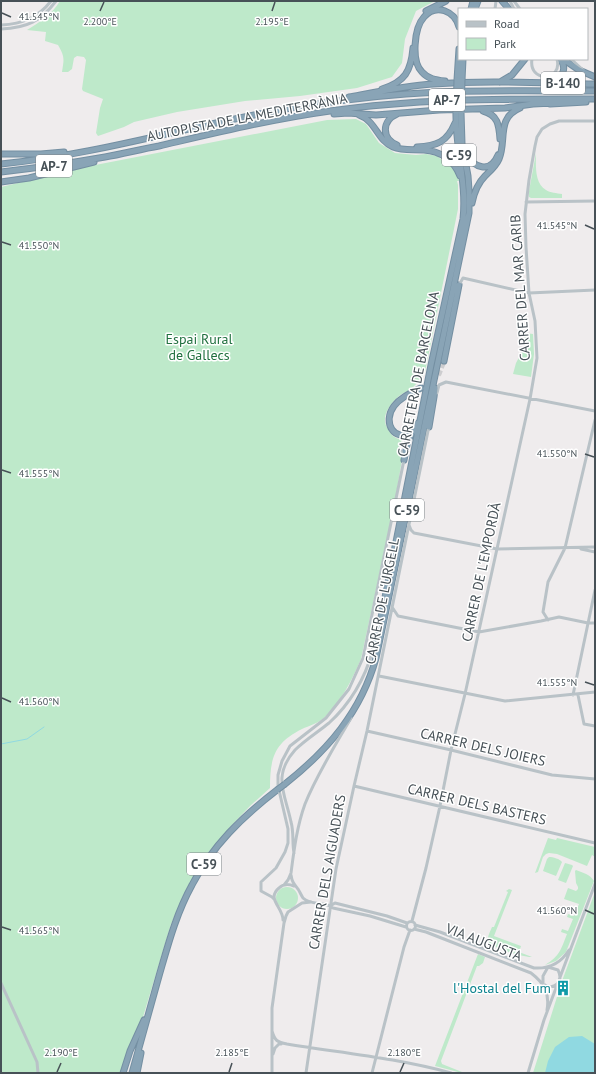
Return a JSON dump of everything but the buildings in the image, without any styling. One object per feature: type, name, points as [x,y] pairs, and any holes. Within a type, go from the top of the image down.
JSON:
[{"type":"highway","points":[[367,93],[394,84],[405,75],[411,63],[414,33],[418,21],[424,12],[446,1]]},
{"type":"highway","points":[[458,24],[456,19],[449,12],[439,10],[429,13],[423,17],[418,27],[415,52],[418,66],[426,76],[437,80],[459,81]]},
{"type":"highway","name":"CARRETERA DE BARCELONA","points":[[132,1073],[174,924],[192,884],[209,858],[230,832],[252,810],[304,769],[324,750],[341,729],[361,697],[374,667],[468,213],[468,176],[461,138],[459,112],[459,60]]},
{"type":"highway","name":"CARRETERA DE BARCELONA","points":[[459,81],[463,60]]},
{"type":"highway","points":[[497,83],[512,75],[524,60]]},
{"type":"highway","points":[[532,83],[554,80],[560,77],[563,74],[564,68],[561,60]]},
{"type":"highway","name":"B-140","points":[[562,60],[579,70],[595,76]]},
{"type":"highway","points":[[316,104],[367,93],[459,81]]},
{"type":"highway","name":"B-140","points":[[459,81],[595,84]]},
{"type":"highway","name":"AUTOPISTA DE LA MEDITERRÀNIA","points":[[1,164],[49,158],[93,150],[316,104],[372,97],[436,92],[595,91]]},
{"type":"highway","name":"AUTOPISTA DE LA MEDITERRÀNIA","points":[[1,172],[106,157],[251,125],[299,116],[356,108],[406,103],[471,100],[595,100]]},
{"type":"highway","points":[[299,116],[344,113],[376,114],[516,108],[533,104],[581,103],[595,100]]},
{"type":"highway","points":[[463,243],[466,236],[476,190],[482,179],[498,161],[505,123],[509,115],[516,108]]},
{"type":"highway","points":[[463,151],[471,162],[477,166],[483,166],[489,165],[493,162],[499,151],[499,126],[496,118],[485,111],[472,109]]},
{"type":"highway","points":[[404,112],[393,116],[386,124],[385,130],[389,140],[402,146],[425,146],[439,143],[449,135],[456,121]]},
{"type":"highway","name":"CARRETERA DE BARCELONA","points":[[361,697],[375,650],[464,212],[464,190],[457,142],[456,121],[459,112]]},
{"type":"highway","points":[[356,114],[367,119],[374,126],[382,139],[390,146],[403,149],[423,150],[446,157],[454,164],[458,171],[464,190]]},
{"type":"highway","points":[[1,154],[41,154],[93,150]]},
{"type":"highway","points":[[1,182],[42,175],[98,161],[106,157]]},
{"type":"highway","points":[[444,361],[459,285]]},
{"type":"highway","points":[[429,427],[436,372]]},
{"type":"highway","points":[[412,432],[406,435],[398,434],[392,430],[389,417],[395,405],[402,398],[421,388]]},
{"type":"highway","points":[[404,460],[407,444],[423,411]]},
{"type":"highway","points":[[122,1073],[130,1051],[150,1007]]},
{"type":"highway","points":[[136,1073],[147,1027],[148,1014]]},
{"type":"street","points":[[1,25],[14,25],[26,22],[48,6],[51,1]]},
{"type":"street","points":[[1,29],[13,29],[36,20],[48,11],[56,1]]},
{"type":"street","points":[[532,60],[531,66],[534,72],[538,76],[546,77],[552,75],[556,71],[560,60]]},
{"type":"street","points":[[572,60],[584,71],[595,76]]},
{"type":"street","name":"CARRER DEL MAR CARIB","points":[[530,399],[537,358],[535,321],[529,292],[525,214],[537,137],[542,129],[559,121],[595,121]]},
{"type":"street","points":[[526,202],[595,202]]},
{"type":"street","points":[[459,285],[463,278],[529,292],[595,290]]},
{"type":"street","name":"CARRER DE L'URGELL","points":[[530,399],[449,382],[439,385],[429,427],[379,676],[505,701],[578,695],[595,692]]},
{"type":"street","points":[[530,399],[595,411]]},
{"type":"street","name":"CARRER DE L'EMPORDÀ","points":[[412,921],[426,868],[530,399]]},
{"type":"street","points":[[548,620],[543,612],[548,582],[565,548],[595,420]]},
{"type":"street","points":[[284,923],[283,914],[274,899],[261,891],[261,882],[276,868],[286,852],[288,843],[288,830],[278,786],[278,775],[282,761],[290,746],[326,718],[349,689],[363,658],[404,460],[401,450]]},
{"type":"street","points":[[409,525],[414,533],[497,549],[595,547]]},
{"type":"street","points":[[576,547],[595,552]]},
{"type":"street","points":[[573,695],[595,590]]},
{"type":"street","points":[[392,607],[398,616]]},
{"type":"street","points":[[389,622],[398,616],[479,632],[559,617],[595,623]]},
{"type":"street","points":[[294,853],[292,827],[281,784],[285,764],[290,755],[329,723],[351,698],[365,674],[371,658],[378,630]]},
{"type":"street","name":"CARRER DELS AIGUADERS","points":[[306,1073],[336,868],[379,676]]},
{"type":"street","points":[[578,695],[584,724],[595,726]]},
{"type":"street","points":[[311,902],[303,898],[292,881],[291,874],[298,827],[312,787],[355,712],[361,697]]},
{"type":"street","name":"CARRER DELS JOIERS","points":[[367,731],[552,775],[595,779]]},
{"type":"street","name":"CARRER DELS BASTERS","points":[[354,786],[595,843]]},
{"type":"street","points":[[267,894],[276,891],[284,885],[291,874]]},
{"type":"street","points":[[284,885],[289,884],[294,886]]},
{"type":"street","points":[[544,1020],[595,884]]},
{"type":"street","points":[[274,899],[276,891]]},
{"type":"street","points":[[298,906],[301,899],[300,893]]},
{"type":"street","points":[[272,1073],[272,1001],[284,923],[287,914],[304,902],[311,902],[364,915],[412,930]]},
{"type":"street","points":[[330,906],[334,903],[344,905],[387,916],[407,923],[412,921],[415,925],[404,947],[372,1073]]},
{"type":"street","points":[[279,908],[291,910]]},
{"type":"street","points":[[406,927],[407,923]]},
{"type":"street","name":"VIA AUGUSTA","points":[[415,925],[440,932],[534,968],[548,967]]},
{"type":"street","name":"VIA AUGUSTA","points":[[412,930],[426,932],[526,970],[543,984]]},
{"type":"street","points":[[528,1073],[547,1007],[548,999],[543,984],[543,976],[548,967],[555,965],[562,960],[572,945]]},
{"type":"street","points":[[548,967],[558,970],[560,980]]},
{"type":"street","points":[[543,984],[551,987],[560,980]]},
{"type":"street","points":[[1,983],[37,1062],[38,1073]]},
{"type":"street","points":[[272,1031],[278,1042],[377,1058],[451,1073]]},
{"type":"street","points":[[272,1058],[275,1048],[279,1044],[287,1044]]},
{"type":"green space","points":[[60,1],[435,1],[416,11],[405,39],[402,63],[392,77],[357,88],[300,96],[245,101],[177,112],[134,122],[98,136],[96,133],[103,99],[83,91],[82,89],[86,60],[84,57],[77,56],[74,58],[72,69],[68,72],[62,72],[63,58],[62,52],[58,45],[45,41],[46,32],[27,30],[49,14]]},
{"type":"green space","name":"Espai Rural de Gallecs","points":[[356,119],[366,124],[379,143],[395,153],[416,155],[426,154],[437,156],[442,160],[444,159],[454,168],[459,181],[457,181],[458,209],[425,372],[413,387],[401,394],[395,400],[385,416],[386,425],[391,434],[402,440],[397,450],[402,460],[394,506],[361,659],[346,690],[330,712],[319,721],[293,734],[280,746],[276,752],[271,768],[270,788],[230,827],[208,854],[187,888],[171,924],[140,1027],[121,1073],[1,1073],[1,187],[85,167],[327,120]]},
{"type":"green space","points":[[536,153],[536,173],[539,183],[548,191],[562,194],[562,198],[529,197]]},
{"type":"green space","points":[[525,333],[533,334],[534,354],[531,377],[513,374],[516,363],[524,348]]},
{"type":"green space","points":[[548,838],[556,840],[557,838],[595,847],[595,857],[592,855],[587,866],[557,854],[549,853],[543,857],[538,872],[535,873]]},
{"type":"green space","points":[[549,857],[556,858],[562,862],[556,876],[543,871]]},
{"type":"green space","points":[[565,863],[573,866],[566,883],[558,880]]},
{"type":"green space","points":[[576,870],[588,875],[594,881],[566,952],[556,961],[545,965],[559,952],[567,934],[561,932],[562,929],[568,931],[573,919],[567,917],[568,914],[574,916],[579,904],[564,899],[568,888],[576,891],[578,889],[576,883]]},
{"type":"green space","points":[[287,887],[295,890],[298,898],[295,906],[287,909],[279,906],[276,898],[279,890]]},
{"type":"green space","points":[[509,889],[512,890],[494,936],[521,946],[519,952],[532,957],[503,950],[492,945],[488,941],[489,933],[492,927],[494,927],[508,892],[506,891]]},
{"type":"green space","points":[[595,892],[595,1073],[533,1073],[562,981]]},
{"type":"green space","points":[[478,954],[485,957],[483,963],[477,966],[441,1061],[442,1064],[467,1073],[462,1073],[435,1066]]},
{"type":"water","points":[[582,1036],[595,1044],[595,1073],[545,1073],[548,1061],[555,1047],[569,1037]]},
{"type":"waterway","points":[[1,744],[27,739],[44,727]]},
{"type":"tunnel","points":[[433,380],[439,374],[444,361]]},
{"type":"place","name":"l'Hostal del Fum","points":[[563,988]]}]
